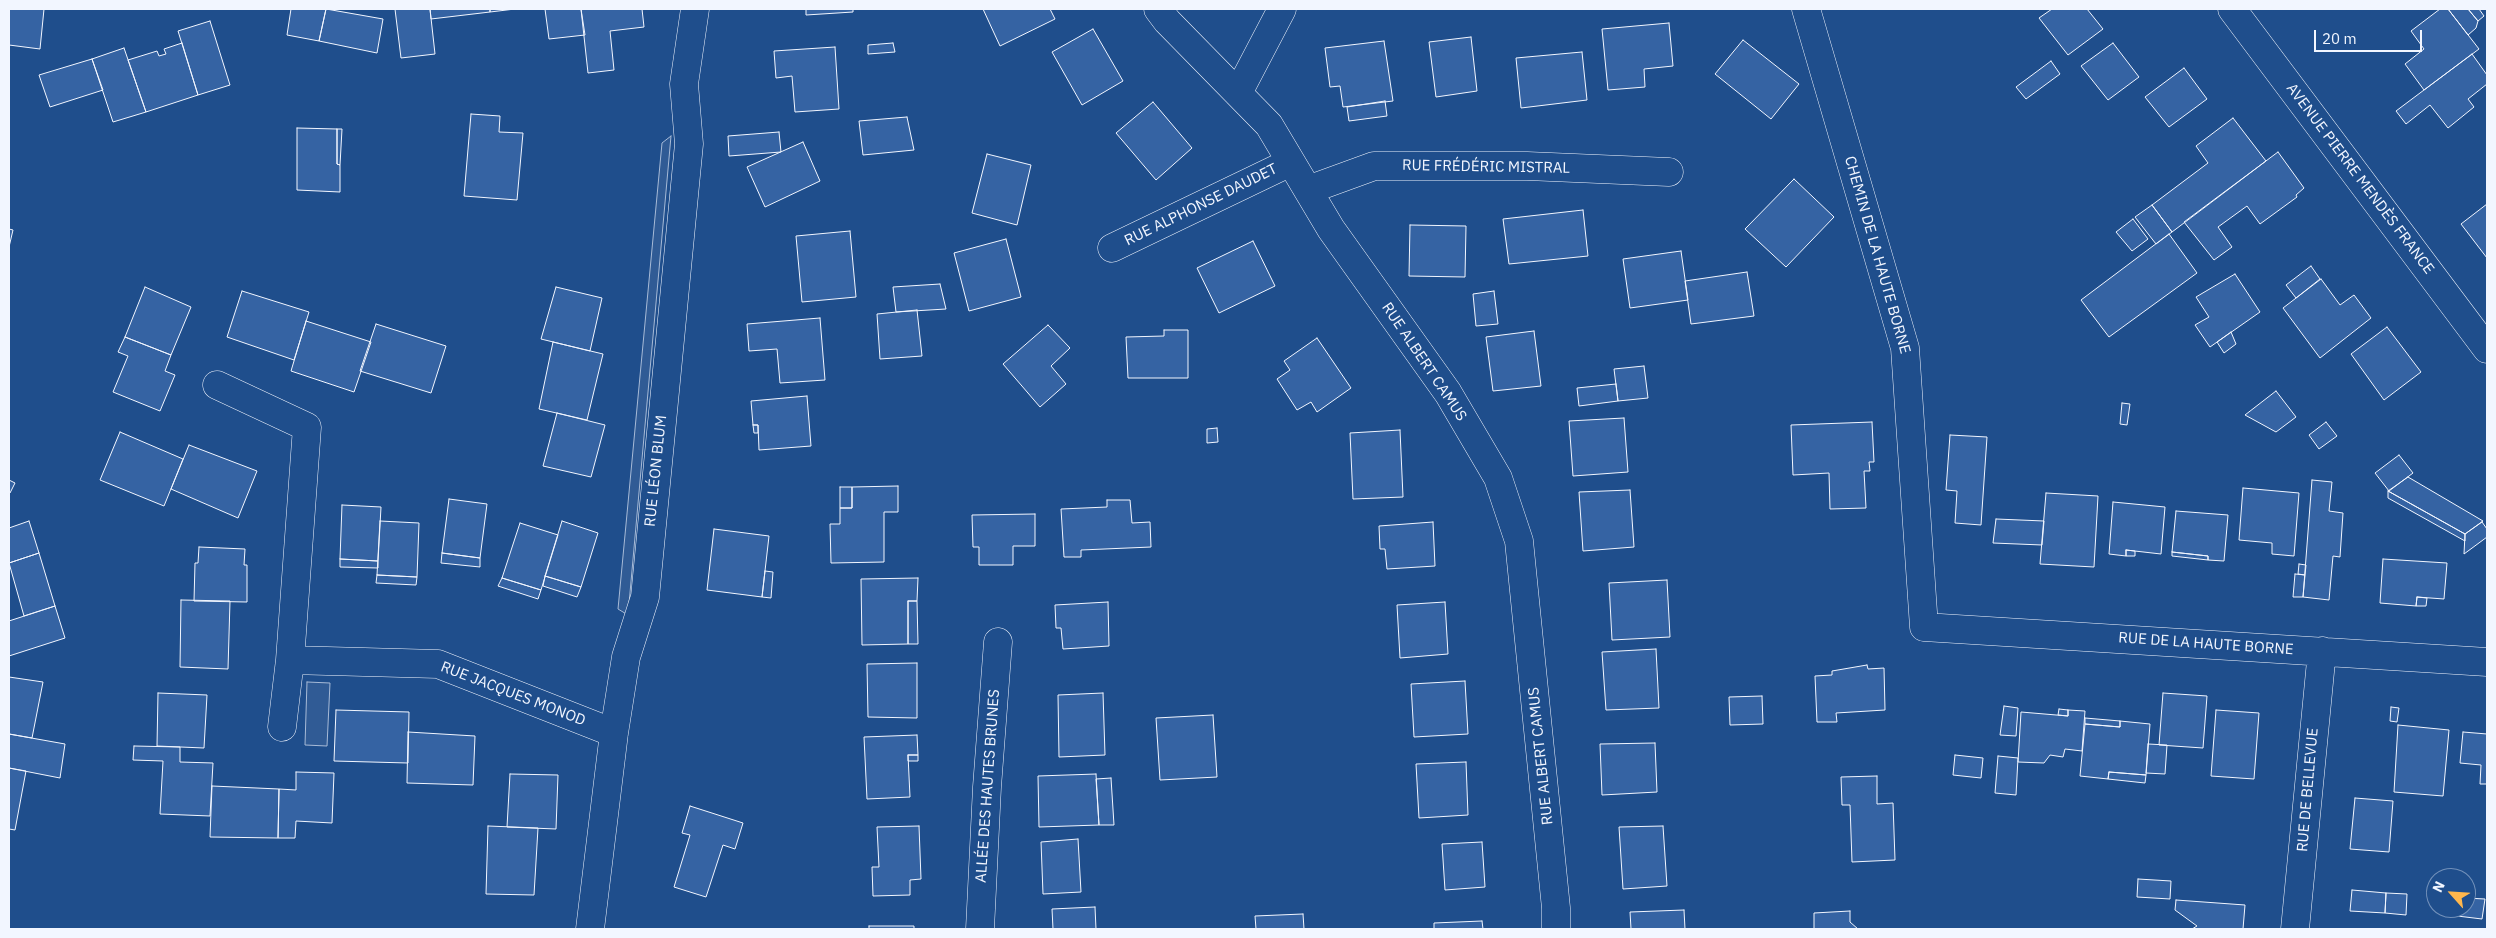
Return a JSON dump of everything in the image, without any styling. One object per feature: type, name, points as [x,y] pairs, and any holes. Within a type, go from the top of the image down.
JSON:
[{"type":"street","name":"RUE LÉON BLUM","points":[[590,929],[614,732],[626,657],[644,597],[689,144],[684,84],[695,9]]},
{"type":"street","name":"RUE ALBERT CAMUS","points":[[1158,9],[1167,21],[1269,125],[1330,229],[1448,393],[1498,478],[1519,541],[1550,849],[1556,929]]},
{"type":"street","points":[[1238,93],[1282,9]]},
{"type":"street","name":"CHEMIN DE LA HAUTE BORNE","points":[[1806,9],[1905,348],[1924,627]]},
{"type":"street","name":"AVENUE PIERRE MENDÈS FRANCE","points":[[2232,9],[2487,349]]},
{"type":"street","name":"RUE ALPHONSE DAUDET","points":[[1112,248],[1291,162]]},
{"type":"street","name":"RUE FRÉDÉRIC MISTRAL","points":[[1308,190],[1374,166],[1527,166],[1669,172]]},
{"type":"street","points":[[216,385],[307,427],[290,660],[282,727]]},
{"type":"street","name":"RUE DE LA HAUTE BORNE","points":[[1924,627],[2487,662]]},
{"type":"street","name":"ALLÉE DES HAUTES BRUNES","points":[[980,929],[987,787],[998,642]]},
{"type":"street","name":"RUE DE BELLEVUE","points":[[2295,929],[2322,652]]},
{"type":"street","name":"RUE JACQUES MONOD","points":[[290,660],[438,664],[614,732]]},
{"type":"shaded area","points":[[671,136],[628,615],[618,609],[662,143]]},
{"type":"shaded area","points":[[307,682],[330,683],[327,746],[305,745]]},
{"type":"building","points":[[9,9],[44,9],[40,49],[9,45]]},
{"type":"building","points":[[291,9],[326,9],[319,41],[287,35]]},
{"type":"building","points":[[326,9],[383,19],[377,53],[319,41]]},
{"type":"building","points":[[395,9],[430,9],[435,54],[401,58]]},
{"type":"building","points":[[430,9],[490,9],[490,12],[431,19]]},
{"type":"building","points":[[490,9],[515,9],[490,12]]},
{"type":"building","points":[[545,9],[581,9],[585,35],[549,39]]},
{"type":"building","points":[[581,9],[642,9],[644,27],[610,31],[614,70],[588,73]]},
{"type":"building","points":[[806,9],[853,9],[853,12],[806,15]]},
{"type":"building","points":[[983,9],[1050,9],[1055,19],[1000,46]]},
{"type":"building","points":[[2052,9],[2087,9],[2103,29],[2068,55],[2039,18]]},
{"type":"building","points":[[2440,9],[2448,9],[2479,49],[2424,90],[2405,64],[2424,49],[2411,31]]},
{"type":"building","points":[[2448,9],[2468,9],[2478,21],[2476,28],[2468,35]]},
{"type":"building","points":[[2468,9],[2479,9],[2484,16],[2478,21]]},
{"type":"building","points":[[210,21],[230,85],[198,95],[178,31]]},
{"type":"building","points":[[1669,23],[1673,66],[1644,69],[1645,87],[1608,90],[1602,29]]},
{"type":"building","points":[[1093,29],[1123,81],[1082,105],[1052,52]]},
{"type":"building","points":[[1471,37],[1477,91],[1436,97],[1429,42]]},
{"type":"building","points":[[1743,40],[1799,84],[1771,119],[1715,74]]},
{"type":"building","points":[[1384,41],[1393,101],[1343,107],[1340,86],[1330,87],[1325,48]]},
{"type":"building","points":[[182,43],[198,95],[146,112],[128,60],[157,51],[159,56],[166,54],[164,49]]},
{"type":"building","points":[[893,43],[895,52],[868,54],[868,45]]},
{"type":"building","points":[[2113,43],[2139,77],[2108,100],[2081,66]]},
{"type":"building","points":[[835,47],[839,109],[795,112],[792,76],[776,78],[774,51]]},
{"type":"building","points":[[124,48],[146,112],[113,122],[92,59]]},
{"type":"building","points":[[1582,52],[1587,100],[1521,108],[1516,58]]},
{"type":"building","points":[[2472,54],[2487,75],[2487,84],[2468,99],[2474,107],[2448,128],[2430,105],[2406,124],[2396,111]]},
{"type":"building","points":[[92,59],[103,90],[50,107],[39,75]]},
{"type":"building","points":[[2051,61],[2060,74],[2026,99],[2016,87]]},
{"type":"building","points":[[2184,68],[2207,99],[2169,127],[2145,97]]},
{"type":"building","points":[[1385,101],[1387,116],[1349,121],[1347,107]]},
{"type":"building","points":[[1153,102],[1192,148],[1156,180],[1116,133]]},
{"type":"building","points":[[471,114],[500,116],[499,132],[523,133],[517,200],[464,196]]},
{"type":"building","points":[[907,117],[914,150],[863,155],[859,121]]},
{"type":"building","points":[[2233,118],[2266,161],[2172,232],[2152,205],[2208,163],[2196,146]]},
{"type":"building","points":[[297,128],[337,129],[337,164],[340,165],[340,192],[297,190]]},
{"type":"building","points":[[337,129],[342,129],[340,165],[337,164]]},
{"type":"building","points":[[779,132],[781,152],[729,156],[728,136]]},
{"type":"building","points":[[803,142],[820,181],[765,207],[747,167]]},
{"type":"building","points":[[2278,152],[2304,188],[2296,195],[2297,197],[2260,224],[2247,206],[2218,227],[2232,247],[2214,260],[2184,222]]},
{"type":"building","points":[[987,154],[1031,165],[1017,225],[972,213]]},
{"type":"building","points":[[1794,179],[1834,217],[1786,267],[1745,229]]},
{"type":"building","points":[[2487,204],[2487,258],[2461,224]]},
{"type":"building","points":[[2152,205],[2172,232],[2156,244],[2135,217]]},
{"type":"building","points":[[1583,210],[1588,256],[1509,264],[1503,219]]},
{"type":"building","points":[[2133,219],[2148,239],[2132,251],[2116,232]]},
{"type":"building","points":[[1410,225],[1466,226],[1465,277],[1409,276]]},
{"type":"building","points":[[9,229],[13,230],[9,247]]},
{"type":"building","points":[[850,231],[856,297],[802,302],[796,236]]},
{"type":"building","points":[[2169,234],[2197,273],[2109,337],[2081,300]]},
{"type":"building","points":[[1006,239],[1021,297],[969,311],[954,253]]},
{"type":"building","points":[[1253,241],[1275,286],[1219,313],[1197,268]]},
{"type":"building","points":[[1681,251],[1688,300],[1630,308],[1623,259]]},
{"type":"building","points":[[2311,266],[2320,279],[2296,298],[2286,285]]},
{"type":"building","points":[[1747,272],[1754,316],[1691,324],[1685,281]]},
{"type":"building","points":[[2235,274],[2260,312],[2210,347],[2195,325],[2209,317],[2196,297]]},
{"type":"building","points":[[2321,279],[2340,305],[2354,295],[2371,318],[2320,358],[2283,308]]},
{"type":"building","points":[[940,284],[946,309],[896,312],[893,287]]},
{"type":"building","points":[[145,287],[191,307],[171,355],[125,337]]},
{"type":"building","points":[[556,287],[602,298],[590,351],[541,339]]},
{"type":"building","points":[[242,291],[309,312],[294,360],[227,337]]},
{"type":"building","points":[[1494,291],[1498,324],[1476,326],[1473,294]]},
{"type":"building","points":[[917,310],[922,356],[880,359],[877,314]]},
{"type":"building","points":[[820,318],[825,380],[780,383],[777,349],[749,351],[747,324]]},
{"type":"building","points":[[306,321],[371,342],[354,392],[291,371]]},
{"type":"building","points":[[376,324],[446,346],[431,393],[360,371]]},
{"type":"building","points":[[1048,325],[1070,348],[1051,366],[1066,384],[1040,407],[1003,364]]},
{"type":"building","points":[[2387,327],[2421,372],[2384,400],[2351,354]]},
{"type":"building","points":[[1164,330],[1188,330],[1188,378],[1128,378],[1126,337],[1164,336]]},
{"type":"building","points":[[1534,331],[1541,386],[1493,391],[1486,337]]},
{"type":"building","points":[[2231,332],[2236,344],[2224,353],[2217,342]]},
{"type":"building","points":[[125,337],[171,355],[165,371],[175,375],[160,411],[113,392],[128,356],[118,352]]},
{"type":"building","points":[[1317,338],[1351,388],[1317,412],[1311,402],[1297,410],[1277,379],[1290,370],[1284,361]]},
{"type":"building","points":[[553,342],[603,354],[587,420],[539,409]]},
{"type":"building","points":[[1644,366],[1648,398],[1618,401],[1614,369]]},
{"type":"building","points":[[1616,384],[1618,401],[1579,406],[1577,388]]},
{"type":"building","points":[[2276,391],[2296,417],[2276,432],[2245,415]]},
{"type":"building","points":[[807,396],[811,446],[759,450],[758,425],[753,425],[751,401]]},
{"type":"building","points":[[2122,403],[2130,404],[2127,425],[2120,424]]},
{"type":"building","points":[[557,413],[605,425],[591,477],[543,466]]},
{"type":"building","points":[[1624,418],[1628,472],[1573,476],[1569,421]]},
{"type":"building","points":[[1872,422],[1874,462],[1869,462],[1870,471],[1864,471],[1866,508],[1830,509],[1829,473],[1793,475],[1791,425]]},
{"type":"building","points":[[2326,422],[2337,436],[2319,449],[2309,435]]},
{"type":"building","points":[[753,425],[758,425],[758,433],[754,433]]},
{"type":"building","points":[[1217,428],[1218,442],[1207,443],[1207,429]]},
{"type":"building","points":[[1400,430],[1403,497],[1353,499],[1350,433]]},
{"type":"building","points":[[120,432],[183,459],[164,506],[100,480]]},
{"type":"building","points":[[1950,435],[1987,437],[1981,525],[1955,523],[1957,491],[1946,490]]},
{"type":"building","points":[[189,445],[257,471],[238,518],[171,489]]},
{"type":"building","points":[[2399,455],[2413,473],[2389,491],[2375,473]]},
{"type":"building","points":[[2408,477],[2483,521],[2465,534],[2388,491]]},
{"type":"building","points":[[9,480],[15,483],[10,493],[9,492]]},
{"type":"building","points":[[2312,480],[2332,482],[2329,511],[2343,513],[2340,557],[2333,556],[2329,600],[2303,597]]},
{"type":"building","points":[[898,486],[898,512],[884,512],[884,562],[831,563],[830,524],[840,524],[840,508],[852,508],[852,487]]},
{"type":"building","points":[[840,487],[852,487],[852,508],[840,508]]},
{"type":"building","points":[[2243,488],[2299,493],[2294,556],[2272,554],[2272,543],[2239,540]]},
{"type":"building","points":[[1630,490],[1634,547],[1583,551],[1579,492]]},
{"type":"building","points":[[2388,491],[2465,534],[2465,541],[2388,498]]},
{"type":"building","points":[[2046,493],[2098,496],[2094,567],[2040,564]]},
{"type":"building","points":[[449,499],[487,504],[480,558],[442,553]]},
{"type":"building","points":[[1107,500],[1130,500],[1132,523],[1150,522],[1151,547],[1081,550],[1081,557],[1064,557],[1061,509],[1107,507]]},
{"type":"building","points":[[2113,502],[2165,507],[2161,554],[2126,550],[2126,556],[2109,554]]},
{"type":"building","points":[[342,505],[381,507],[378,561],[340,559]]},
{"type":"building","points":[[2176,511],[2228,515],[2224,561],[2208,560],[2208,556],[2172,552]]},
{"type":"building","points":[[1035,514],[1035,546],[1013,546],[1013,565],[979,565],[979,547],[973,547],[972,515]]},
{"type":"building","points":[[1996,519],[2044,521],[2042,545],[1993,543]]},
{"type":"building","points":[[29,521],[39,553],[9,563],[9,528]]},
{"type":"building","points":[[380,521],[419,523],[417,577],[377,575]]},
{"type":"building","points":[[562,521],[598,533],[581,587],[545,576]]},
{"type":"building","points":[[1433,522],[1435,566],[1387,569],[1385,549],[1380,549],[1379,526]]},
{"type":"building","points":[[2482,522],[2487,529],[2487,537],[2464,554],[2465,534]]},
{"type":"building","points":[[520,523],[558,535],[541,590],[502,578]]},
{"type":"building","points":[[714,529],[769,536],[762,597],[707,590]]},
{"type":"building","points":[[199,547],[245,549],[244,565],[247,565],[247,602],[194,601],[195,563],[198,563]]},
{"type":"building","points":[[2126,550],[2135,551],[2135,556],[2126,556]]},
{"type":"building","points":[[2172,552],[2208,556],[2208,560],[2172,556]]},
{"type":"building","points":[[39,553],[55,606],[24,616],[9,563]]},
{"type":"building","points":[[442,553],[480,558],[480,567],[441,563]]},
{"type":"building","points":[[340,559],[378,561],[378,568],[340,567]]},
{"type":"building","points":[[2383,559],[2447,563],[2444,599],[2417,597],[2416,606],[2380,603]]},
{"type":"building","points":[[2299,564],[2306,565],[2305,575],[2298,574]]},
{"type":"building","points":[[765,571],[773,572],[771,598],[762,597]]},
{"type":"building","points":[[2295,574],[2305,575],[2303,597],[2293,597]]},
{"type":"building","points":[[377,575],[417,577],[416,585],[376,583]]},
{"type":"building","points":[[545,576],[581,587],[577,597],[543,586]]},
{"type":"building","points":[[502,578],[541,590],[538,599],[498,586]]},
{"type":"building","points":[[918,578],[917,601],[908,601],[908,644],[862,645],[861,579]]},
{"type":"building","points":[[1667,580],[1670,637],[1612,640],[1609,583]]},
{"type":"building","points":[[2417,597],[2427,598],[2426,606],[2416,606]]},
{"type":"building","points":[[181,600],[230,601],[228,669],[180,667]]},
{"type":"building","points":[[908,601],[917,601],[918,644],[908,644]]},
{"type":"building","points":[[1108,602],[1109,646],[1063,649],[1061,628],[1056,628],[1055,605]]},
{"type":"building","points":[[1445,602],[1448,654],[1400,658],[1397,605]]},
{"type":"building","points":[[55,606],[65,638],[9,656],[9,621]]},
{"type":"building","points":[[1656,649],[1659,708],[1606,710],[1602,652]]},
{"type":"building","points":[[917,663],[917,718],[868,717],[867,664]]},
{"type":"building","points":[[1867,665],[1868,669],[1884,668],[1885,710],[1836,713],[1837,722],[1817,722],[1815,676],[1832,675],[1832,671]]},
{"type":"building","points":[[9,677],[43,682],[32,738],[9,734]]},
{"type":"building","points":[[1465,681],[1468,734],[1414,737],[1411,684]]},
{"type":"building","points":[[158,693],[207,695],[204,748],[157,746]]},
{"type":"building","points":[[1103,693],[1105,755],[1059,757],[1058,695]]},
{"type":"building","points":[[2163,693],[2207,696],[2203,748],[2159,745]]},
{"type":"building","points":[[1762,696],[1763,724],[1730,725],[1729,697]]},
{"type":"building","points":[[2004,706],[2018,708],[2016,736],[2000,735]]},
{"type":"building","points":[[2391,707],[2399,708],[2397,722],[2390,721]]},
{"type":"building","points":[[2059,709],[2068,710],[2068,716],[2058,715]]},
{"type":"building","points":[[336,710],[409,712],[408,763],[334,761]]},
{"type":"building","points":[[2068,710],[2085,711],[2082,751],[2065,749],[2063,757],[2050,755],[2044,763],[2018,762],[2021,712],[2068,716]]},
{"type":"building","points":[[2216,710],[2259,713],[2254,779],[2211,776]]},
{"type":"building","points":[[1213,715],[1217,777],[1160,780],[1156,718]]},
{"type":"building","points":[[2085,718],[2120,721],[2120,727],[2085,724]]},
{"type":"building","points":[[2120,721],[2150,724],[2146,775],[2109,772],[2108,779],[2080,776],[2085,724],[2120,727]]},
{"type":"building","points":[[2398,725],[2449,730],[2443,796],[2394,792]]},
{"type":"building","points":[[408,732],[475,736],[473,785],[407,783]]},
{"type":"building","points":[[2463,732],[2487,734],[2487,784],[2480,784],[2481,765],[2460,763]]},
{"type":"building","points":[[9,734],[65,744],[60,778],[9,768]]},
{"type":"building","points":[[917,735],[918,755],[908,755],[910,797],[867,799],[864,737]]},
{"type":"building","points":[[1655,743],[1657,792],[1602,795],[1600,744]]},
{"type":"building","points":[[2148,744],[2167,745],[2165,774],[2146,773]]},
{"type":"building","points":[[134,746],[180,747],[180,762],[213,763],[210,816],[160,814],[163,761],[133,760]]},
{"type":"building","points":[[908,755],[918,755],[918,761],[908,761]]},
{"type":"building","points":[[1955,755],[1983,758],[1981,778],[1953,775]]},
{"type":"building","points":[[1998,756],[2018,758],[2016,795],[1995,793]]},
{"type":"building","points":[[1466,762],[1468,815],[1419,818],[1416,764]]},
{"type":"building","points":[[9,768],[26,771],[15,830],[9,829]]},
{"type":"building","points":[[296,772],[334,773],[332,823],[296,821],[295,838],[278,838],[279,789],[296,790]]},
{"type":"building","points":[[2109,772],[2146,775],[2145,783],[2108,779]]},
{"type":"building","points":[[510,774],[558,775],[556,829],[507,827]]},
{"type":"building","points":[[1096,774],[1099,825],[1039,827],[1038,776]]},
{"type":"building","points":[[1877,776],[1877,804],[1893,803],[1895,860],[1852,862],[1850,805],[1842,805],[1841,777]]},
{"type":"building","points":[[1111,778],[1114,825],[1099,825],[1096,779]]},
{"type":"building","points":[[212,786],[279,789],[278,838],[210,837]]},
{"type":"building","points":[[2355,798],[2393,801],[2389,852],[2350,849]]},
{"type":"building","points":[[690,806],[743,823],[735,849],[723,845],[706,897],[674,887],[690,835],[682,833]]},
{"type":"building","points":[[488,826],[538,828],[534,895],[486,894]]},
{"type":"building","points":[[919,826],[921,879],[910,880],[910,895],[873,896],[872,867],[879,867],[877,827]]},
{"type":"building","points":[[1663,826],[1667,886],[1623,889],[1619,827]]},
{"type":"building","points":[[1078,839],[1081,892],[1043,894],[1041,842]]},
{"type":"building","points":[[1482,842],[1485,887],[1445,890],[1442,844]]},
{"type":"building","points":[[2138,879],[2171,881],[2170,899],[2137,897]]},
{"type":"building","points":[[2352,890],[2386,893],[2385,913],[2350,911]]},
{"type":"building","points":[[2386,893],[2407,894],[2406,915],[2385,913]]},
{"type":"building","points":[[2476,899],[2485,899],[2482,919],[2474,918],[2476,918]]},
{"type":"building","points":[[2176,900],[2245,905],[2243,929],[2192,929],[2197,926],[2175,910]]},
{"type":"building","points":[[1095,907],[1096,929],[1053,929],[1052,909]]},
{"type":"building","points":[[1684,910],[1685,929],[1631,929],[1630,912]]},
{"type":"building","points":[[1850,911],[1850,922],[1858,929],[1814,929],[1814,913]]},
{"type":"building","points":[[1303,914],[1304,929],[1256,929],[1255,916]]},
{"type":"building","points":[[1482,921],[1483,929],[1434,929],[1434,923]]},
{"type":"building","points":[[869,926],[914,926],[914,929],[869,929]]}]
